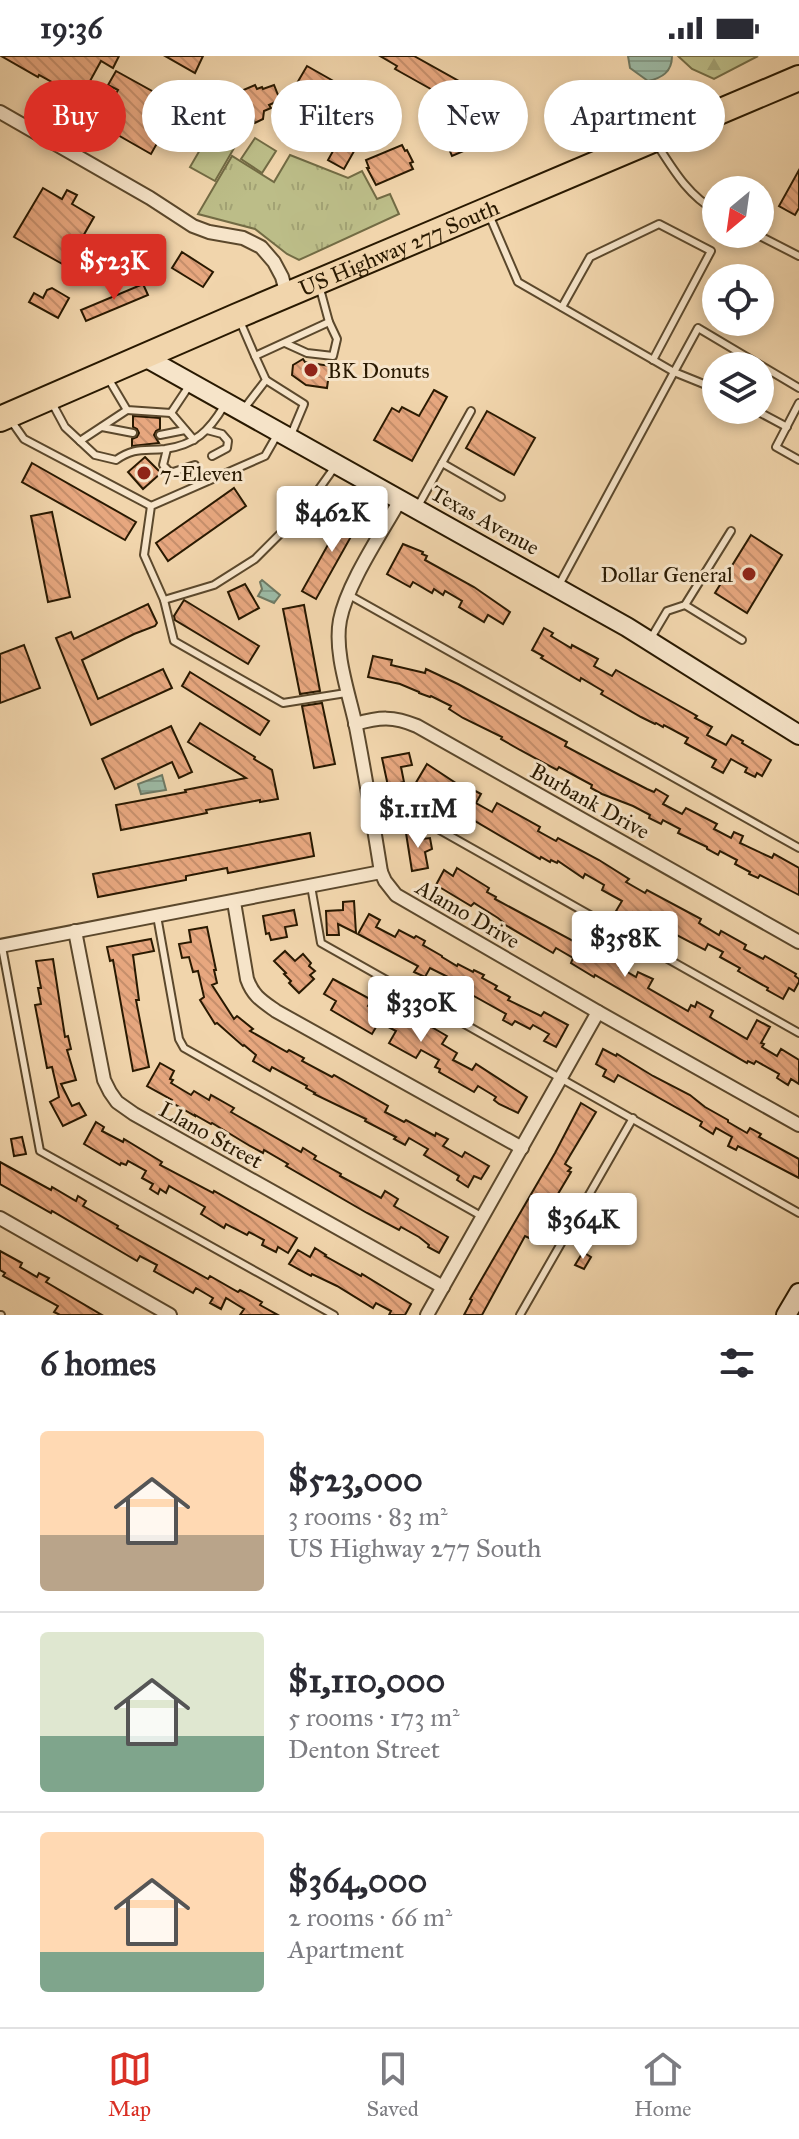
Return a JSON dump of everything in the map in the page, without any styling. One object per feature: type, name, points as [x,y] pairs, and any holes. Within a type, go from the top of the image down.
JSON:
[{"type":"highway","name":"US Highway 277 South","points":[[725,110],[799,78]]},
{"type":"highway","name":"US Highway 277 South","points":[[4,418],[626,152]]},
{"type":"street","points":[[0,112],[193,226],[243,238],[261,247],[274,262],[287,295]]},
{"type":"street","name":"Texas Avenue","points":[[143,356],[557,588],[799,734]]},
{"type":"street","points":[[1,945],[381,872],[339,641],[339,623],[348,595],[408,504]]},
{"type":"street","name":"Burbank Drive","points":[[355,724],[378,718],[399,719],[417,726],[799,942]]},
{"type":"street","name":"Alamo Drive","points":[[381,872],[396,895],[799,1125]]},
{"type":"street","points":[[234,902],[247,979],[251,991],[261,1000],[522,1148]]},
{"type":"street","name":"Llano Street","points":[[75,931],[98,1057],[104,1080],[117,1102],[443,1287]]},
{"type":"street","points":[[427,1315],[598,1012]]},
{"type":"street","points":[[0,1218],[170,1315]]},
{"type":"street","points":[[786,1315],[799,1293]]},
{"type":"lane","points":[[662,152],[687,188],[702,203]]},
{"type":"lane","points":[[488,210],[518,282],[674,372],[702,383]]},
{"type":"lane","points":[[562,307],[590,257],[659,224],[711,251],[653,360]]},
{"type":"lane","points":[[774,243],[799,256]]},
{"type":"lane","points":[[285,343],[307,353],[333,356],[337,339],[318,282]]},
{"type":"lane","points":[[151,506],[265,456],[284,436],[304,404],[266,380],[237,316]]},
{"type":"lane","points":[[255,356],[329,322]]},
{"type":"lane","points":[[557,588],[698,328],[799,388]]},
{"type":"lane","points":[[105,373],[127,410]]},
{"type":"lane","points":[[50,398],[65,427],[95,455],[116,460],[129,450],[167,449],[194,440],[266,380]]},
{"type":"lane","points":[[171,413],[191,383]]},
{"type":"lane","points":[[799,403],[776,447],[799,460]]},
{"type":"lane","points":[[80,441],[127,410],[171,413],[194,440]]},
{"type":"lane","points":[[408,504],[442,463],[471,411]]},
{"type":"lane","points":[[4,418],[24,439],[151,506]]},
{"type":"lane","points":[[774,420],[787,427]]},
{"type":"lane","points":[[102,427],[133,433]]},
{"type":"lane","points":[[160,435],[185,430]]},
{"type":"lane","points":[[207,430],[222,434],[228,441],[227,448],[212,456]]},
{"type":"lane","points":[[167,449],[163,465],[169,471],[195,465]]},
{"type":"lane","points":[[442,463],[501,497]]},
{"type":"lane","points":[[164,600],[214,585],[255,559],[304,510],[336,465]]},
{"type":"lane","points":[[151,506],[144,555],[164,600],[174,641],[283,703],[348,693]]},
{"type":"lane","points":[[649,642],[667,611],[685,605],[731,531]]},
{"type":"lane","points":[[348,595],[799,848]]},
{"type":"lane","points":[[685,605],[742,640]]},
{"type":"lane","points":[[367,788],[799,1033]]},
{"type":"lane","points":[[311,886],[321,943],[799,1213]]},
{"type":"lane","points":[[157,916],[179,1039],[184,1048],[483,1217]]},
{"type":"lane","points":[[1,945],[40,1151],[334,1315]]},
{"type":"lane","points":[[520,1315],[633,1118]]},
{"type":"green space","points":[[678,56],[758,56],[714,79],[692,69]]},
{"type":"green space","points":[[255,138],[271,148],[271,152],[275,152],[262,173],[241,159],[246,152],[255,152]]},
{"type":"green space","points":[[199,152],[232,152],[215,181],[190,167]]},
{"type":"green space","points":[[290,155],[348,178],[362,171],[377,199],[390,194],[399,214],[299,260],[255,229],[198,214],[232,156],[274,182]]},
{"type":"shaded area","points":[[628,56],[672,56],[665,73],[651,80],[630,68]]},
{"type":"shaded area","points":[[262,580],[280,595],[274,603],[258,596]]},
{"type":"shaded area","points":[[162,775],[166,790],[141,794],[138,784]]},
{"type":"building","points":[[1,56],[119,56],[113,68],[101,61],[91,80],[48,80]]},
{"type":"building","points":[[165,56],[203,56],[195,73]]},
{"type":"building","points":[[380,56],[414,56],[457,80],[418,82],[395,69],[397,66]]},
{"type":"building","points":[[307,66],[332,80],[299,80]]},
{"type":"building","points":[[116,71],[142,85],[142,149],[126,140],[126,80],[111,80]]},
{"type":"building","points":[[255,85],[257,89],[271,86],[271,108],[264,111],[263,119],[255,123]]},
{"type":"building","points":[[402,145],[413,162],[410,163],[413,169],[376,185],[366,160],[385,152],[402,152]]},
{"type":"building","points":[[332,152],[354,152],[344,169],[328,160]]},
{"type":"building","points":[[799,170],[799,208],[795,215],[779,206]]},
{"type":"building","points":[[43,188],[62,199],[67,190],[77,195],[72,204],[94,217],[66,266],[14,237]]},
{"type":"building","points":[[182,252],[213,272],[203,287],[172,268]]},
{"type":"building","points":[[143,284],[148,295],[86,321],[81,310]]},
{"type":"building","points":[[52,288],[69,298],[58,318],[29,302],[34,293],[43,298]]},
{"type":"building","name":"BK Donuts","points":[[303,359],[305,362],[330,366],[327,388],[306,385],[292,375],[293,365]]},
{"type":"building","points":[[434,390],[447,397],[412,461],[374,440],[392,408],[399,412],[402,407],[419,416]]},
{"type":"building","points":[[487,411],[535,438],[514,475],[466,448]]},
{"type":"building","points":[[133,416],[160,418],[160,429],[154,435],[159,443],[132,446],[132,439],[139,433],[133,427]]},
{"type":"building","name":"7-Eleven","points":[[145,457],[161,473],[143,489],[128,472]]},
{"type":"building","points":[[32,463],[136,522],[125,540],[22,482]]},
{"type":"building","points":[[234,488],[246,506],[168,561],[156,543]]},
{"type":"building","points":[[348,509],[362,517],[316,599],[302,591]]},
{"type":"building","points":[[52,512],[70,597],[48,602],[31,516]]},
{"type":"building","name":"Dollar General","points":[[751,535],[782,555],[747,613],[715,593]]},
{"type":"building","points":[[403,544],[423,552],[427,556],[425,560],[474,587],[510,612],[503,624],[488,615],[484,622],[459,607],[462,601],[445,591],[443,595],[434,589],[432,593],[413,582],[410,587],[387,574]]},
{"type":"building","points":[[245,584],[259,608],[239,619],[228,592]]},
{"type":"building","points":[[184,600],[259,646],[248,664],[175,620],[174,616]]},
{"type":"building","points":[[148,604],[157,623],[155,626],[82,660],[98,699],[163,669],[172,688],[91,725],[56,638],[71,632],[74,639]]},
{"type":"building","points":[[304,605],[320,691],[300,694],[283,609]]},
{"type":"building","points":[[544,628],[571,648],[572,645],[598,659],[594,666],[612,676],[616,670],[697,716],[695,718],[712,727],[707,735],[726,745],[732,735],[771,760],[762,776],[757,773],[755,777],[745,772],[747,768],[731,759],[723,773],[712,767],[716,760],[685,743],[688,738],[641,717],[601,694],[603,691],[581,678],[580,681],[541,658],[543,656],[532,650]]},
{"type":"building","points":[[24,645],[40,688],[0,703],[0,654]]},
{"type":"building","points":[[373,656],[392,660],[391,665],[425,673],[426,669],[458,684],[567,742],[565,746],[647,789],[654,792],[656,789],[668,796],[663,804],[682,814],[686,808],[717,824],[714,829],[731,838],[734,832],[743,836],[740,843],[772,858],[774,854],[799,868],[799,895],[760,875],[758,878],[749,874],[735,864],[737,860],[720,851],[718,855],[678,833],[680,829],[663,820],[661,824],[633,806],[591,788],[592,785],[559,767],[557,770],[520,750],[502,737],[463,718],[449,709],[451,706],[400,684],[368,677]]},
{"type":"building","points":[[190,672],[269,721],[260,735],[182,686]]},
{"type":"building","points":[[322,703],[335,764],[314,768],[302,706]]},
{"type":"building","points":[[200,723],[272,770],[278,799],[206,810],[207,813],[121,830],[116,805],[246,778],[188,742]]},
{"type":"building","points":[[171,726],[192,772],[179,778],[172,762],[115,789],[102,759]]},
{"type":"building","points":[[409,753],[412,765],[401,767],[404,782],[388,786],[382,758]]},
{"type":"building","points":[[427,764],[468,791],[470,788],[481,794],[476,803],[492,812],[497,803],[540,827],[538,831],[599,860],[645,893],[647,890],[701,919],[699,923],[719,935],[721,931],[746,945],[744,949],[763,959],[765,956],[796,974],[799,982],[794,991],[789,988],[783,999],[738,971],[740,968],[720,957],[723,952],[708,944],[705,950],[633,912],[629,918],[616,911],[622,901],[602,890],[604,885],[585,874],[583,878],[558,861],[540,859],[443,805],[414,786]]},
{"type":"building","points":[[421,831],[422,839],[430,838],[432,849],[425,852],[428,868],[412,871],[406,833]]},
{"type":"building","points":[[310,833],[314,856],[228,873],[227,868],[186,876],[186,880],[98,897],[93,874]]},
{"type":"building","points":[[457,868],[489,888],[487,892],[495,899],[586,948],[594,934],[604,939],[602,943],[625,956],[619,967],[636,977],[638,972],[653,979],[648,988],[688,1011],[697,1002],[713,1011],[710,1017],[747,1039],[757,1020],[770,1027],[761,1043],[764,1044],[762,1047],[777,1056],[781,1049],[799,1060],[799,1084],[791,1079],[788,1085],[777,1078],[779,1074],[756,1061],[754,1064],[747,1063],[579,968],[571,963],[573,958],[556,948],[553,953],[474,903],[471,906],[436,885],[444,870],[453,876]]},
{"type":"building","points":[[354,901],[356,933],[338,924],[339,935],[327,935],[326,911],[343,910],[343,902]]},
{"type":"building","points":[[294,910],[297,925],[285,927],[287,937],[271,940],[269,933],[266,934],[263,916]]},
{"type":"building","points":[[369,914],[380,920],[376,927],[395,937],[399,930],[414,938],[416,936],[425,941],[423,945],[457,966],[484,975],[482,978],[497,986],[495,989],[510,997],[508,1000],[541,1016],[544,1012],[568,1025],[556,1047],[544,1041],[549,1034],[533,1025],[530,1029],[515,1021],[512,1025],[503,1020],[506,1014],[446,985],[450,978],[430,968],[425,977],[414,972],[418,966],[358,934]]},
{"type":"building","points":[[207,927],[216,970],[217,983],[212,985],[234,1019],[237,1016],[253,1029],[250,1031],[388,1106],[385,1112],[448,1139],[443,1146],[462,1157],[465,1152],[489,1166],[481,1179],[474,1176],[468,1187],[457,1180],[459,1176],[424,1155],[428,1149],[409,1138],[405,1145],[366,1119],[314,1094],[307,1086],[272,1067],[270,1071],[253,1061],[256,1055],[215,1024],[200,1000],[204,997],[198,971],[193,972],[189,957],[182,958],[179,944],[191,942],[189,930]]},
{"type":"building","points":[[151,939],[154,951],[133,955],[139,1000],[136,1000],[149,1067],[133,1071],[113,960],[110,961],[107,947]]},
{"type":"building","points":[[285,951],[295,961],[303,954],[315,971],[310,975],[314,979],[299,993],[274,961]]},
{"type":"building","points":[[53,959],[65,1037],[68,1036],[71,1049],[67,1050],[76,1080],[61,1084],[72,1106],[79,1103],[86,1115],[63,1126],[50,1102],[59,1097],[52,1067],[47,1068],[35,1005],[41,1004],[36,961]]},
{"type":"building","points":[[333,979],[372,1000],[368,1006],[388,1017],[391,1011],[420,1027],[423,1022],[447,1036],[442,1044],[457,1053],[453,1060],[472,1070],[476,1064],[527,1097],[518,1113],[499,1104],[494,1100],[496,1097],[478,1086],[474,1092],[439,1072],[440,1069],[435,1067],[439,1060],[421,1050],[416,1058],[389,1043],[396,1031],[379,1022],[372,1034],[331,1010],[336,1001],[324,994]]},
{"type":"building","points":[[603,1049],[690,1095],[747,1133],[750,1128],[761,1134],[759,1137],[799,1159],[799,1178],[738,1146],[736,1150],[728,1146],[732,1137],[716,1128],[713,1134],[700,1126],[702,1122],[618,1075],[614,1082],[603,1076],[606,1070],[596,1064]]},
{"type":"building","points":[[160,1063],[174,1071],[171,1083],[191,1095],[194,1091],[209,1100],[211,1095],[234,1108],[231,1112],[301,1152],[303,1148],[316,1156],[314,1159],[340,1176],[381,1198],[385,1191],[398,1199],[394,1206],[448,1237],[439,1253],[419,1237],[367,1213],[264,1150],[263,1153],[195,1116],[147,1086]]},
{"type":"building","points":[[581,1103],[596,1112],[565,1164],[571,1172],[558,1194],[574,1203],[569,1212],[547,1199],[529,1238],[525,1236],[482,1315],[464,1315],[470,1299]]},
{"type":"building","points":[[96,1122],[104,1127],[102,1131],[123,1142],[124,1139],[162,1162],[160,1165],[214,1191],[297,1238],[288,1253],[278,1247],[276,1252],[262,1245],[264,1240],[249,1232],[247,1235],[226,1224],[224,1228],[201,1214],[205,1207],[169,1186],[166,1193],[160,1189],[158,1194],[150,1189],[153,1184],[142,1178],[146,1171],[128,1161],[126,1165],[120,1165],[84,1144]]},
{"type":"building","points":[[22,1137],[26,1154],[14,1156],[11,1139]]},
{"type":"building","points":[[0,1162],[76,1201],[78,1196],[86,1201],[83,1206],[117,1228],[208,1279],[210,1276],[238,1292],[240,1290],[278,1315],[240,1315],[244,1309],[226,1298],[221,1309],[210,1303],[213,1298],[196,1288],[193,1293],[154,1271],[157,1265],[140,1256],[137,1261],[0,1184]]},
{"type":"building","points":[[315,1248],[411,1304],[405,1315],[389,1315],[391,1311],[376,1303],[373,1308],[337,1286],[289,1264],[298,1250],[310,1257]]},
{"type":"building","points":[[0,1251],[22,1263],[20,1267],[37,1277],[39,1273],[49,1278],[46,1282],[102,1315],[60,1315],[54,1312],[58,1306],[3,1276]]},
{"type":"building","points":[[583,1252],[591,1257],[584,1269],[575,1265]]},
{"type":"place","name":"BK Donuts","points":[[311,370]]},
{"type":"place","name":"7-Eleven","points":[[144,473]]},
{"type":"place","name":"Dollar General","points":[[749,574]]}]
